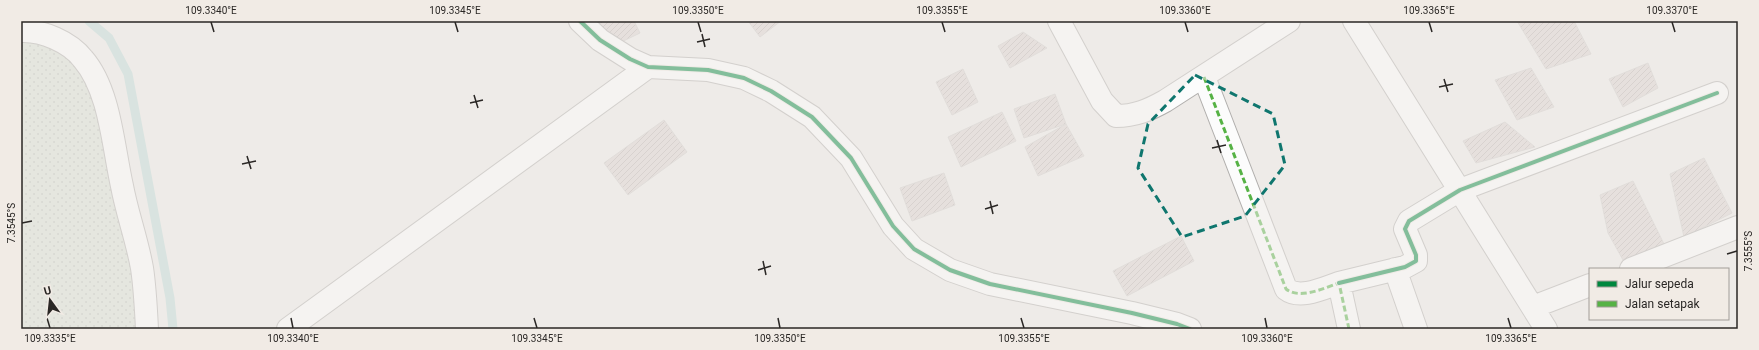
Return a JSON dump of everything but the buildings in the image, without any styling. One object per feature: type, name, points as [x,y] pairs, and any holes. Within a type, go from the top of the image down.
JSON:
[{"type":"street","points":[[580,21],[600,40],[630,59],[648,67],[708,70],[744,78],[771,91],[812,117],[851,158],[893,226],[914,249],[950,270],[990,284],[1132,313],[1177,324],[1190,329]]},
{"type":"street","points":[[1059,21],[1102,101],[1116,116],[1128,116],[1146,111],[1204,77],[1289,21]]},
{"type":"street","points":[[1354,21],[1546,329]]},
{"type":"street","points":[[21,31],[30,31],[51,37],[68,46],[83,58],[93,73],[107,114],[122,187],[142,268],[147,329]]},
{"type":"street","points":[[288,329],[648,67]]},
{"type":"street","points":[[1204,77],[1286,289],[1292,294],[1302,294],[1339,283],[1405,267],[1416,261],[1416,255],[1405,229],[1409,221],[1460,190],[1717,92]]},
{"type":"street","points":[[1634,268],[1738,227]]},
{"type":"street","points":[[1395,270],[1416,329]]},
{"type":"street","points":[[1339,283],[1349,329]]},
{"type":"street","points":[[1533,307],[1589,285]]},
{"type":"highlighted area","points":[[1195,75],[1273,114],[1285,165],[1245,216],[1182,237],[1138,168],[1148,124]]},
{"type":"shaded area","points":[[21,39],[55,43],[102,82],[158,329],[21,329]]},
{"type":"waterway","points":[[89,21],[109,38],[128,74],[170,298],[173,329]]},
{"type":"marked path","points":[[1204,77],[1286,289],[1292,292],[1305,293],[1339,283],[1349,329]]},
{"type":"cycle path","points":[[580,21],[600,40],[630,59],[648,67],[708,70],[744,78],[771,91],[812,117],[851,158],[893,226],[914,249],[950,270],[990,284],[1132,313],[1177,324],[1190,329]]},
{"type":"cycle path","points":[[1339,283],[1405,267],[1416,261],[1416,255],[1405,229],[1409,221],[1460,190],[1717,93]]}]
